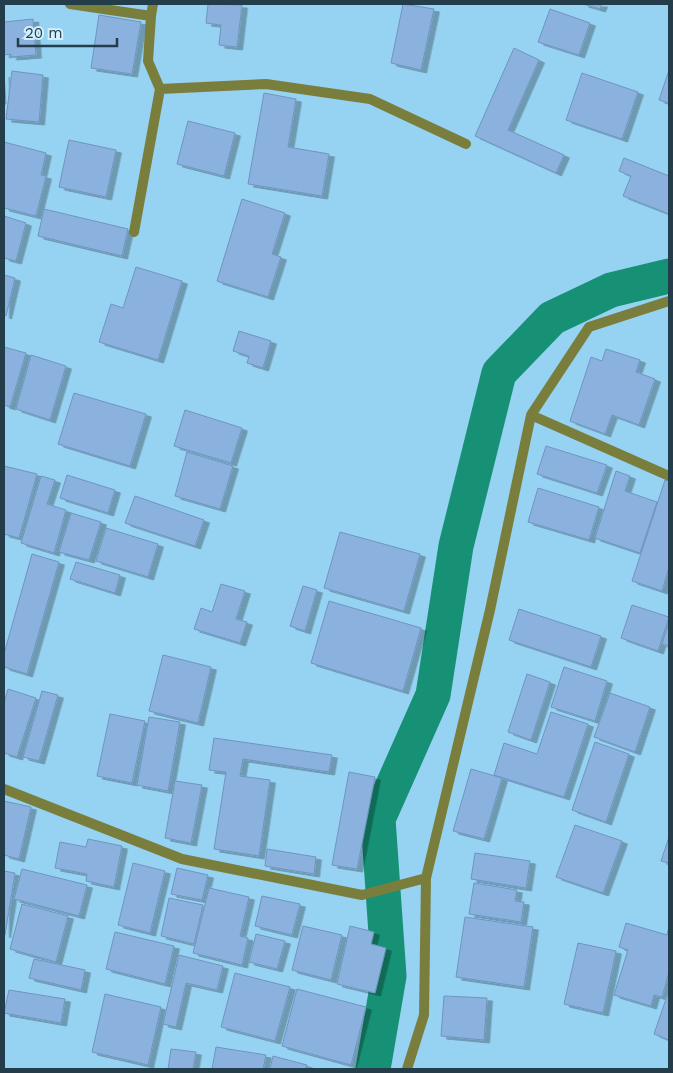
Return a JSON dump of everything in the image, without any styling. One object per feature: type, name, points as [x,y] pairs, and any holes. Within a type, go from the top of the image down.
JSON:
[{"type":"street","points":[[70,4],[151,16]]},
{"type":"street","points":[[134,232],[160,89],[148,62],[153,4]]},
{"type":"street","points":[[160,89],[266,84],[370,99],[466,144]]},
{"type":"street","points":[[407,1069],[424,1015],[426,878],[490,610],[531,415],[588,327],[669,301]]},
{"type":"street","points":[[531,415],[669,476]]},
{"type":"street","points":[[4,789],[182,859],[362,895],[426,878]]},
{"type":"building","points":[[208,4],[242,5],[237,47],[219,45],[221,25],[206,23]]},
{"type":"building","points":[[403,4],[434,9],[421,70],[391,63]]},
{"type":"building","points":[[583,4],[602,4],[600,9]]},
{"type":"building","points":[[550,9],[590,23],[579,55],[538,42]]},
{"type":"building","points":[[99,15],[141,22],[132,74],[91,68]]},
{"type":"building","points":[[33,19],[36,55],[11,57],[11,54],[4,55],[4,22]]},
{"type":"building","points":[[514,48],[539,60],[508,130],[564,155],[556,173],[475,136]]},
{"type":"building","points":[[669,70],[669,103],[659,100]]},
{"type":"building","points":[[12,71],[43,75],[39,122],[6,119]]},
{"type":"building","points":[[582,73],[638,92],[622,139],[566,120]]},
{"type":"building","points":[[4,74],[6,104],[4,104]]},
{"type":"building","points":[[264,93],[296,99],[288,147],[329,154],[322,196],[248,184]]},
{"type":"building","points":[[188,121],[235,133],[224,176],[177,164]]},
{"type":"building","points":[[69,140],[116,150],[106,197],[59,187]]},
{"type":"building","points":[[4,142],[46,153],[41,175],[46,176],[36,216],[4,208]]},
{"type":"building","points":[[624,158],[669,176],[669,214],[623,196],[631,176],[619,171]]},
{"type":"building","points":[[242,199],[285,213],[272,254],[281,257],[268,297],[217,281]]},
{"type":"building","points":[[44,209],[128,229],[122,256],[38,236]]},
{"type":"building","points":[[4,216],[26,223],[16,261],[4,258]]},
{"type":"building","points":[[136,267],[182,281],[158,360],[99,342],[111,304],[123,308]]},
{"type":"building","points":[[4,275],[15,278],[6,316],[4,315]]},
{"type":"building","points":[[239,331],[271,341],[263,368],[247,363],[249,356],[233,351]]},
{"type":"building","points":[[4,347],[26,353],[10,407],[4,405]]},
{"type":"building","points":[[606,349],[640,360],[636,372],[655,379],[639,425],[612,415],[605,434],[570,421],[591,357],[602,361]]},
{"type":"building","points":[[31,355],[66,366],[50,420],[16,409]]},
{"type":"building","points":[[74,393],[146,414],[130,466],[58,444]]},
{"type":"building","points":[[185,410],[242,428],[231,463],[174,446]]},
{"type":"building","points":[[546,446],[607,465],[597,493],[537,474]]},
{"type":"building","points":[[187,452],[233,466],[220,509],[175,496]]},
{"type":"building","points":[[4,466],[37,474],[19,538],[4,534]]},
{"type":"building","points":[[616,471],[630,476],[625,491],[657,502],[640,553],[595,538]]},
{"type":"building","points":[[67,475],[115,490],[108,513],[60,498]]},
{"type":"building","points":[[41,476],[55,480],[47,504],[66,510],[54,553],[21,543]]},
{"type":"building","points":[[665,480],[669,481],[669,567],[662,591],[632,581]]},
{"type":"building","points":[[538,488],[599,507],[589,540],[528,522]]},
{"type":"building","points":[[135,496],[204,520],[195,546],[125,523]]},
{"type":"building","points":[[71,513],[101,522],[89,560],[59,552]]},
{"type":"building","points":[[106,528],[158,544],[148,577],[96,561]]},
{"type":"building","points":[[340,532],[420,554],[404,611],[324,588]]},
{"type":"building","points":[[32,554],[59,562],[27,674],[4,667],[4,654]]},
{"type":"building","points":[[76,562],[120,575],[115,593],[70,579]]},
{"type":"building","points":[[221,584],[245,591],[236,619],[247,622],[240,643],[194,629],[201,608],[212,612]]},
{"type":"building","points":[[303,586],[317,590],[305,631],[290,626]]},
{"type":"building","points":[[329,601],[421,628],[403,691],[311,663]]},
{"type":"building","points":[[632,605],[669,617],[658,651],[621,638]]},
{"type":"building","points":[[519,609],[601,636],[591,667],[509,640]]},
{"type":"building","points":[[669,622],[669,646],[662,644]]},
{"type":"building","points":[[163,655],[211,667],[198,723],[149,711]]},
{"type":"building","points":[[564,667],[607,681],[595,721],[551,707]]},
{"type":"building","points":[[527,674],[550,682],[531,740],[508,732]]},
{"type":"building","points":[[8,689],[36,698],[17,757],[4,753],[4,703]]},
{"type":"building","points":[[42,691],[58,695],[39,761],[23,757]]},
{"type":"building","points":[[610,693],[650,707],[635,752],[594,737]]},
{"type":"building","points":[[551,712],[588,724],[564,797],[494,775],[504,743],[537,754]]},
{"type":"building","points":[[110,714],[145,721],[132,783],[97,776]]},
{"type":"building","points":[[149,717],[180,722],[168,791],[137,785]]},
{"type":"building","points":[[214,738],[332,755],[329,772],[243,759],[240,776],[270,780],[259,856],[214,849],[226,772],[209,770]]},
{"type":"building","points":[[595,742],[629,754],[606,822],[572,810]]},
{"type":"building","points":[[471,769],[502,778],[484,839],[453,831]]},
{"type":"building","points":[[349,772],[375,777],[357,869],[332,865]]},
{"type":"building","points":[[175,781],[202,785],[191,843],[165,838]]},
{"type":"building","points":[[4,801],[31,807],[19,859],[4,855]]},
{"type":"building","points":[[575,825],[622,841],[603,893],[556,877]]},
{"type":"building","points":[[669,837],[669,863],[661,861]]},
{"type":"building","points":[[88,839],[122,846],[114,887],[86,881],[87,874],[55,868],[60,842],[86,847]]},
{"type":"building","points":[[267,849],[316,857],[314,874],[265,866]]},
{"type":"building","points":[[475,853],[530,861],[526,888],[471,879]]},
{"type":"building","points":[[133,863],[165,871],[150,933],[118,925]]},
{"type":"building","points":[[177,868],[208,875],[202,900],[171,894]]},
{"type":"building","points":[[22,869],[87,885],[79,916],[14,899]]},
{"type":"building","points":[[4,871],[15,873],[5,935],[4,934]]},
{"type":"building","points":[[474,883],[517,890],[515,901],[524,902],[521,922],[469,914]]},
{"type":"building","points":[[209,888],[249,897],[240,936],[248,938],[242,965],[193,953]]},
{"type":"building","points":[[262,896],[300,904],[292,935],[255,926]]},
{"type":"building","points":[[169,898],[203,905],[194,944],[161,936]]},
{"type":"building","points":[[22,904],[68,916],[56,962],[10,949]]},
{"type":"building","points":[[465,917],[533,927],[524,987],[456,977]]},
{"type":"building","points":[[626,923],[667,935],[669,927],[669,972],[662,997],[654,995],[651,1006],[614,995],[628,950],[619,947]]},
{"type":"building","points":[[303,926],[342,935],[331,980],[292,970]]},
{"type":"building","points":[[350,926],[374,932],[371,944],[386,948],[375,993],[337,984]]},
{"type":"building","points":[[115,932],[174,946],[165,984],[106,969]]},
{"type":"building","points":[[256,934],[285,941],[277,969],[249,962]]},
{"type":"building","points":[[578,943],[616,951],[603,1013],[564,1004]]},
{"type":"building","points":[[179,955],[223,966],[217,990],[186,983],[176,1027],[163,1024]]},
{"type":"building","points":[[34,959],[85,970],[81,990],[29,978]]},
{"type":"building","points":[[235,973],[290,987],[275,1041],[221,1027]]},
{"type":"building","points":[[297,989],[366,1007],[351,1065],[282,1046]]},
{"type":"building","points":[[9,990],[65,999],[61,1023],[4,1013]]},
{"type":"building","points":[[105,994],[161,1007],[148,1065],[92,1052]]},
{"type":"building","points":[[444,996],[487,998],[484,1040],[441,1036]]},
{"type":"building","points":[[667,996],[669,996],[669,1040],[654,1034]]},
{"type":"building","points":[[216,1047],[266,1055],[263,1069],[212,1069]]},
{"type":"building","points":[[171,1049],[196,1052],[193,1069],[168,1069]]},
{"type":"building","points":[[273,1056],[307,1065],[305,1069],[270,1069]]},
{"type":"waterway","points":[[373,1069],[389,976],[378,819],[433,695],[456,546],[499,373],[552,318],[611,290],[669,276]]}]
